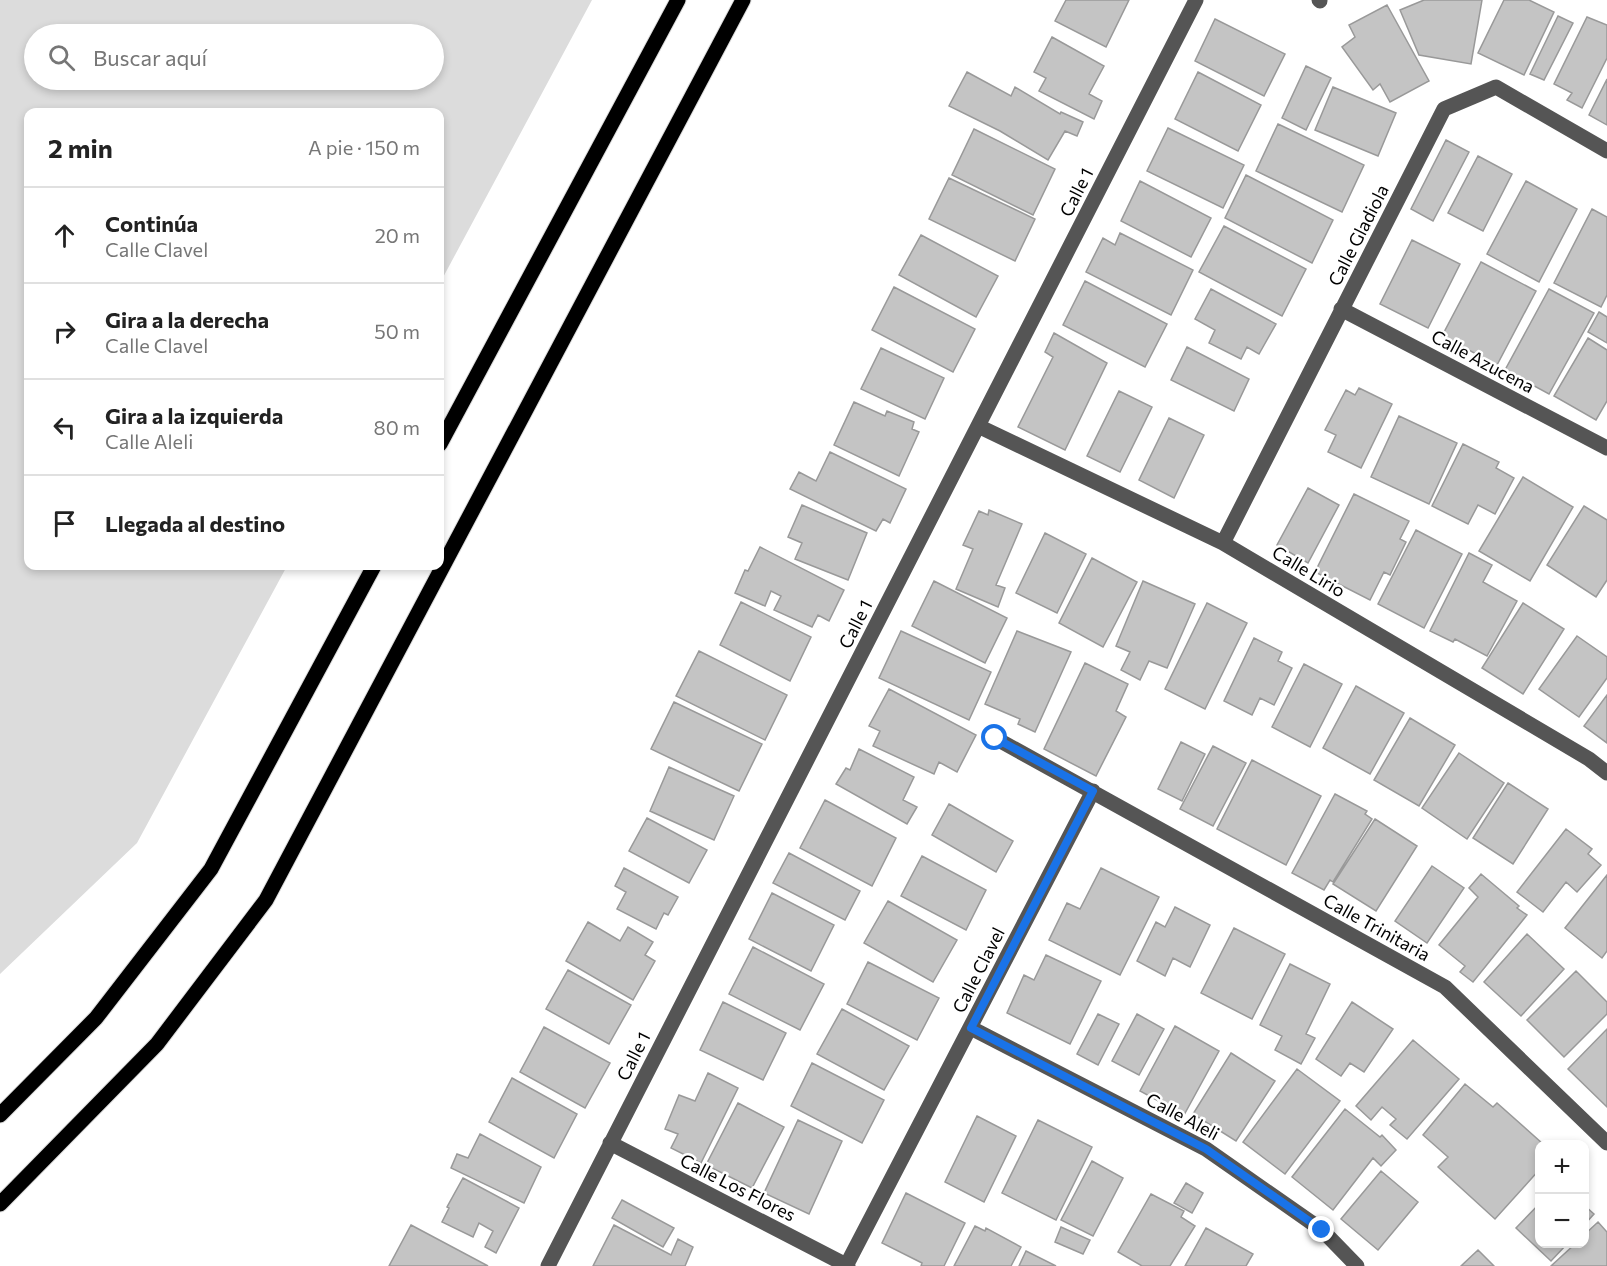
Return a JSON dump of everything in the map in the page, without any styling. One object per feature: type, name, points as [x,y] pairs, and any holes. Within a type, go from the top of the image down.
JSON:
[{"type":"main road","points":[[444,437],[678,0]]},
{"type":"main road","points":[[444,564],[743,0]]},
{"type":"main road","points":[[0,1115],[96,1018],[211,869],[372,570]]},
{"type":"main road","points":[[0,1204],[157,1044],[266,900],[441,570]]},
{"type":"street","name":"Calle 1","points":[[548,1266],[1196,0]]},
{"type":"street","name":"Calle Gladiola","points":[[1223,543],[1444,110],[1496,87],[1607,151]]},
{"type":"street","name":"Calle Azucena","points":[[1341,309],[1607,448]]},
{"type":"street","name":"Calle Lirio","points":[[978,426],[1223,543],[1589,759],[1607,773]]},
{"type":"street","points":[[995,738],[1093,791]]},
{"type":"street","name":"Calle Clavel","points":[[847,1266],[1093,791]]},
{"type":"street","name":"Calle Trinitaria","points":[[1093,791],[1445,987],[1607,1143]]},
{"type":"street","name":"Calle Aleli","points":[[971,1028],[1206,1149],[1322,1230],[1357,1266]]},
{"type":"street","name":"Calle Los Flores","points":[[610,1143],[847,1266]]},
{"type":"shaded area","points":[[0,0],[592,0],[444,276],[444,108],[24,108],[24,570],[285,570],[137,843],[0,974]]},
{"type":"building","points":[[1066,0],[1129,0],[1106,47],[1055,21]]},
{"type":"building","points":[[1424,0],[1482,0],[1471,64],[1419,55],[1400,10]]},
{"type":"building","points":[[1504,0],[1529,0],[1554,12],[1524,75],[1478,53]]},
{"type":"building","points":[[1387,5],[1429,81],[1390,102],[1380,84],[1373,90],[1342,47],[1355,37],[1349,25]]},
{"type":"building","points":[[1558,16],[1573,23],[1544,80],[1530,74]]},
{"type":"building","points":[[1587,17],[1607,25],[1607,58],[1582,108],[1567,100],[1572,93],[1554,84]]},
{"type":"building","points":[[1215,19],[1285,54],[1264,96],[1195,61]]},
{"type":"building","points":[[1052,37],[1104,66],[1089,94],[1102,101],[1094,119],[1039,91],[1046,78],[1034,72]]},
{"type":"building","points":[[1306,66],[1331,78],[1306,130],[1282,118]]},
{"type":"building","points":[[967,72],[1011,96],[1015,87],[1060,114],[1061,112],[1083,122],[1077,136],[1065,131],[1048,160],[1000,131],[949,106]]},
{"type":"building","points":[[1198,72],[1261,105],[1238,151],[1175,119]]},
{"type":"building","points":[[1607,79],[1607,125],[1589,115]]},
{"type":"building","points":[[1333,87],[1396,113],[1378,156],[1315,130]]},
{"type":"building","points":[[1278,124],[1364,165],[1342,212],[1256,171]]},
{"type":"building","points":[[1168,128],[1244,165],[1223,208],[1147,171]]},
{"type":"building","points":[[974,129],[1055,169],[1033,215],[952,175]]},
{"type":"building","points":[[1446,140],[1469,152],[1433,221],[1411,209]]},
{"type":"building","points":[[1478,156],[1512,174],[1483,231],[1448,213]]},
{"type":"building","points":[[1246,175],[1333,220],[1312,263],[1225,218]]},
{"type":"building","points":[[949,178],[1035,219],[1015,261],[929,219]]},
{"type":"building","points":[[1140,181],[1211,218],[1191,257],[1121,221]]},
{"type":"building","points":[[1526,181],[1577,209],[1539,282],[1487,254]]},
{"type":"building","points":[[1592,209],[1607,217],[1607,295],[1601,307],[1554,283]]},
{"type":"building","points":[[1224,226],[1306,269],[1282,316],[1199,272]]},
{"type":"building","points":[[1120,233],[1193,270],[1171,315],[1086,272],[1103,238],[1115,245]]},
{"type":"building","points":[[921,235],[998,276],[976,317],[899,275]]},
{"type":"building","points":[[1412,240],[1460,264],[1428,328],[1380,304]]},
{"type":"building","points":[[1481,262],[1536,291],[1497,365],[1442,336]]},
{"type":"building","points":[[1085,281],[1167,324],[1145,367],[1063,325]]},
{"type":"building","points":[[894,287],[975,329],[953,372],[872,330]]},
{"type":"building","points":[[1211,289],[1276,324],[1259,354],[1247,347],[1241,359],[1209,343],[1215,330],[1195,319]]},
{"type":"building","points":[[1549,289],[1594,313],[1549,394],[1505,370]]},
{"type":"building","points":[[1599,312],[1607,317],[1607,343],[1588,332]]},
{"type":"building","points":[[1054,333],[1107,363],[1065,450],[1018,427],[1053,357],[1045,352]]},
{"type":"building","points":[[1588,338],[1607,350],[1607,401],[1596,420],[1554,396]]},
{"type":"building","points":[[1187,347],[1249,379],[1234,411],[1171,380]]},
{"type":"building","points":[[881,348],[944,378],[925,419],[861,389]]},
{"type":"building","points":[[1359,388],[1392,404],[1361,468],[1328,452],[1336,435],[1325,430],[1346,390],[1355,395]]},
{"type":"building","points":[[1119,391],[1152,407],[1120,472],[1087,456]]},
{"type":"building","points":[[854,402],[885,416],[887,411],[914,422],[912,429],[919,432],[899,476],[834,445]]},
{"type":"building","points":[[1399,416],[1457,443],[1429,504],[1371,477]]},
{"type":"building","points":[[1169,418],[1204,435],[1174,498],[1139,480]]},
{"type":"building","points":[[1463,444],[1499,462],[1496,468],[1514,478],[1495,514],[1478,505],[1468,524],[1432,506]]},
{"type":"building","points":[[830,452],[906,489],[890,523],[883,519],[876,531],[790,489],[799,472],[816,481]]},
{"type":"building","points":[[1523,477],[1573,507],[1530,581],[1479,551]]},
{"type":"building","points":[[1308,488],[1339,505],[1308,563],[1277,545]]},
{"type":"building","points":[[1354,494],[1409,521],[1400,539],[1406,542],[1390,575],[1384,572],[1370,600],[1315,572]]},
{"type":"building","points":[[802,505],[867,533],[848,580],[795,559],[802,543],[788,537]]},
{"type":"building","points":[[1584,506],[1607,520],[1607,580],[1596,597],[1547,565]]},
{"type":"building","points":[[989,510],[1022,524],[996,585],[1005,588],[998,607],[956,589],[973,549],[963,545],[979,511],[988,515]]},
{"type":"building","points":[[1416,530],[1462,554],[1424,628],[1378,604]]},
{"type":"building","points":[[1045,533],[1086,554],[1057,613],[1016,593]]},
{"type":"building","points":[[760,547],[844,590],[829,621],[818,615],[812,627],[774,610],[781,596],[771,591],[765,606],[735,593],[745,570],[748,571]]},
{"type":"building","points":[[1469,553],[1492,565],[1483,582],[1517,601],[1487,656],[1455,639],[1453,642],[1430,631]]},
{"type":"building","points":[[1092,558],[1137,582],[1103,647],[1059,623]]},
{"type":"building","points":[[934,581],[1007,618],[985,663],[912,626]]},
{"type":"building","points":[[1143,581],[1195,604],[1167,668],[1149,661],[1140,680],[1121,670],[1130,652],[1116,646]]},
{"type":"building","points":[[741,602],[811,637],[790,681],[720,645]]},
{"type":"building","points":[[1207,603],[1247,623],[1205,709],[1165,689]]},
{"type":"building","points":[[1523,603],[1564,629],[1523,694],[1482,668]]},
{"type":"building","points":[[901,631],[991,672],[969,720],[879,678]]},
{"type":"building","points":[[1017,631],[1071,652],[1035,732],[1018,724],[1020,719],[985,704]]},
{"type":"building","points":[[1577,636],[1607,657],[1607,678],[1579,717],[1539,689]]},
{"type":"building","points":[[1254,638],[1282,652],[1278,661],[1292,668],[1274,705],[1260,698],[1252,715],[1224,701]]},
{"type":"building","points":[[699,651],[787,695],[765,740],[676,696]]},
{"type":"building","points":[[1085,663],[1128,684],[1116,711],[1126,717],[1096,776],[1044,749]]},
{"type":"building","points":[[1304,664],[1342,684],[1310,747],[1272,727]]},
{"type":"building","points":[[1356,686],[1404,713],[1370,774],[1323,748]]},
{"type":"building","points":[[889,689],[976,735],[957,772],[939,762],[934,774],[873,746],[880,731],[869,726]]},
{"type":"building","points":[[1607,695],[1607,743],[1584,726]]},
{"type":"building","points":[[674,702],[762,744],[739,791],[651,749]]},
{"type":"building","points":[[1410,718],[1455,745],[1419,806],[1374,780]]},
{"type":"building","points":[[1181,742],[1205,754],[1182,801],[1158,789]]},
{"type":"building","points":[[1213,746],[1246,763],[1213,826],[1180,809]]},
{"type":"building","points":[[859,749],[914,777],[903,800],[917,807],[907,824],[836,784],[846,768],[850,770]]},
{"type":"building","points":[[1459,753],[1504,783],[1467,839],[1422,808]]},
{"type":"building","points":[[1252,760],[1321,796],[1286,865],[1217,829]]},
{"type":"building","points":[[669,767],[734,796],[714,840],[650,811]]},
{"type":"building","points":[[1508,783],[1548,809],[1513,864],[1473,838]]},
{"type":"building","points":[[1335,794],[1367,811],[1365,814],[1372,819],[1333,882],[1330,880],[1324,890],[1292,873]]},
{"type":"building","points":[[825,800],[896,838],[872,886],[800,848]]},
{"type":"building","points":[[949,804],[1013,841],[996,872],[932,835]]},
{"type":"building","points":[[647,818],[707,850],[689,883],[629,851]]},
{"type":"building","points":[[1375,819],[1417,846],[1376,911],[1333,884]]},
{"type":"building","points":[[1566,829],[1592,849],[1588,854],[1601,865],[1577,892],[1566,882],[1543,912],[1517,892]]},
{"type":"building","points":[[789,853],[860,891],[845,920],[773,883]]},
{"type":"building","points":[[922,856],[986,890],[966,930],[901,896]]},
{"type":"building","points":[[1432,866],[1464,888],[1427,943],[1395,921]]},
{"type":"building","points":[[624,868],[678,897],[668,915],[664,913],[656,929],[617,909],[626,892],[615,886]]},
{"type":"building","points":[[1101,868],[1159,897],[1120,975],[1049,940],[1067,903],[1080,909]]},
{"type":"building","points":[[1481,874],[1527,915],[1473,982],[1460,972],[1465,966],[1439,945],[1478,897],[1469,888]]},
{"type":"building","points":[[1607,875],[1607,951],[1602,958],[1565,928]]},
{"type":"building","points":[[772,893],[834,925],[811,971],[749,939]]},
{"type":"building","points":[[888,901],[957,940],[933,982],[864,943]]},
{"type":"building","points":[[1175,907],[1210,925],[1190,967],[1173,958],[1165,976],[1137,961],[1156,922],[1165,927]]},
{"type":"building","points":[[588,922],[620,941],[628,927],[653,942],[645,955],[655,961],[633,1000],[566,961]]},
{"type":"building","points":[[1234,928],[1285,954],[1252,1019],[1201,993]]},
{"type":"building","points":[[1527,934],[1564,969],[1521,1016],[1484,982]]},
{"type":"building","points":[[753,947],[824,984],[800,1030],[729,994]]},
{"type":"building","points":[[1046,955],[1101,981],[1070,1044],[1007,1013],[1024,975],[1034,980]]},
{"type":"building","points":[[868,962],[939,998],[917,1040],[847,1004]]},
{"type":"building","points":[[1290,964],[1330,984],[1306,1034],[1315,1038],[1301,1064],[1275,1050],[1282,1036],[1260,1025]]},
{"type":"building","points":[[568,970],[631,1005],[609,1044],[546,1009]]},
{"type":"building","points":[[1576,971],[1607,1002],[1607,1014],[1564,1057],[1527,1020]]},
{"type":"building","points":[[723,1002],[786,1033],[763,1080],[700,1050]]},
{"type":"building","points":[[1352,1002],[1393,1029],[1364,1072],[1350,1063],[1341,1076],[1316,1059]]},
{"type":"building","points":[[842,1009],[909,1046],[884,1090],[817,1054]]},
{"type":"building","points":[[1098,1014],[1119,1024],[1098,1065],[1077,1054]]},
{"type":"building","points":[[1137,1014],[1164,1029],[1139,1075],[1112,1061]]},
{"type":"building","points":[[1175,1026],[1219,1051],[1184,1115],[1140,1091]]},
{"type":"building","points":[[544,1027],[610,1063],[585,1108],[520,1072]]},
{"type":"building","points":[[1607,1029],[1607,1107],[1568,1069]]},
{"type":"building","points":[[1413,1040],[1459,1079],[1407,1139],[1390,1125],[1396,1119],[1382,1107],[1371,1120],[1356,1106]]},
{"type":"building","points":[[1231,1053],[1275,1081],[1236,1141],[1193,1114]]},
{"type":"building","points":[[812,1063],[884,1100],[862,1143],[791,1106]]},
{"type":"building","points":[[1297,1069],[1340,1101],[1285,1174],[1243,1142]]},
{"type":"building","points":[[708,1073],[738,1088],[701,1163],[671,1148],[678,1134],[665,1129],[679,1095],[695,1101]]},
{"type":"building","points":[[512,1078],[577,1114],[554,1158],[489,1122]]},
{"type":"building","points":[[1465,1084],[1493,1107],[1497,1103],[1539,1140],[1535,1140],[1535,1175],[1495,1219],[1438,1167],[1448,1157],[1423,1135]]},
{"type":"building","points":[[738,1103],[784,1127],[752,1188],[706,1165]]},
{"type":"building","points":[[1345,1109],[1380,1137],[1382,1135],[1396,1150],[1381,1166],[1373,1158],[1333,1210],[1292,1177]]},
{"type":"building","points":[[977,1116],[1016,1136],[984,1202],[945,1182]]},
{"type":"building","points":[[798,1120],[842,1141],[809,1214],[764,1193]]},
{"type":"building","points":[[1038,1120],[1092,1147],[1056,1220],[1002,1193]]},
{"type":"building","points":[[480,1134],[541,1167],[524,1203],[451,1168],[457,1154],[468,1158]]},
{"type":"building","points":[[1092,1161],[1123,1178],[1093,1236],[1061,1220]]},
{"type":"building","points":[[1381,1171],[1418,1202],[1378,1250],[1341,1219]]},
{"type":"building","points":[[463,1178],[519,1208],[496,1253],[485,1247],[493,1231],[479,1223],[473,1237],[442,1222],[449,1208],[447,1207]]},
{"type":"building","points":[[1186,1183],[1203,1193],[1192,1213],[1174,1203]]},
{"type":"building","points":[[906,1193],[965,1223],[944,1266],[921,1266],[922,1263],[882,1243]]},
{"type":"building","points":[[1151,1194],[1184,1211],[1181,1217],[1195,1226],[1170,1266],[1142,1266],[1118,1252]]},
{"type":"building","points":[[622,1200],[674,1228],[663,1247],[612,1218]]},
{"type":"building","points":[[1535,1208],[1535,1246],[1516,1228]]},
{"type":"building","points":[[1589,1210],[1594,1214],[1589,1220]]},
{"type":"building","points":[[1598,1222],[1607,1232],[1607,1266],[1551,1266],[1571,1248],[1589,1248],[1589,1230]]},
{"type":"building","points":[[411,1225],[488,1266],[389,1266]]},
{"type":"building","points":[[614,1225],[671,1255],[678,1239],[693,1247],[685,1266],[593,1266]]},
{"type":"building","points":[[975,1226],[985,1231],[986,1228],[1021,1247],[1011,1266],[954,1266]]},
{"type":"building","points":[[1061,1227],[1090,1240],[1083,1254],[1055,1242]]},
{"type":"building","points":[[1206,1228],[1253,1254],[1246,1266],[1185,1266]]},
{"type":"building","points":[[1537,1248],[1563,1248],[1551,1261]]},
{"type":"building","points":[[1478,1250],[1494,1266],[1461,1266]]},
{"type":"building","points":[[1026,1251],[1056,1266],[1019,1266]]},
{"type":"route","points":[[995,738],[1093,791],[971,1028],[1206,1149],[1322,1230]]}]
